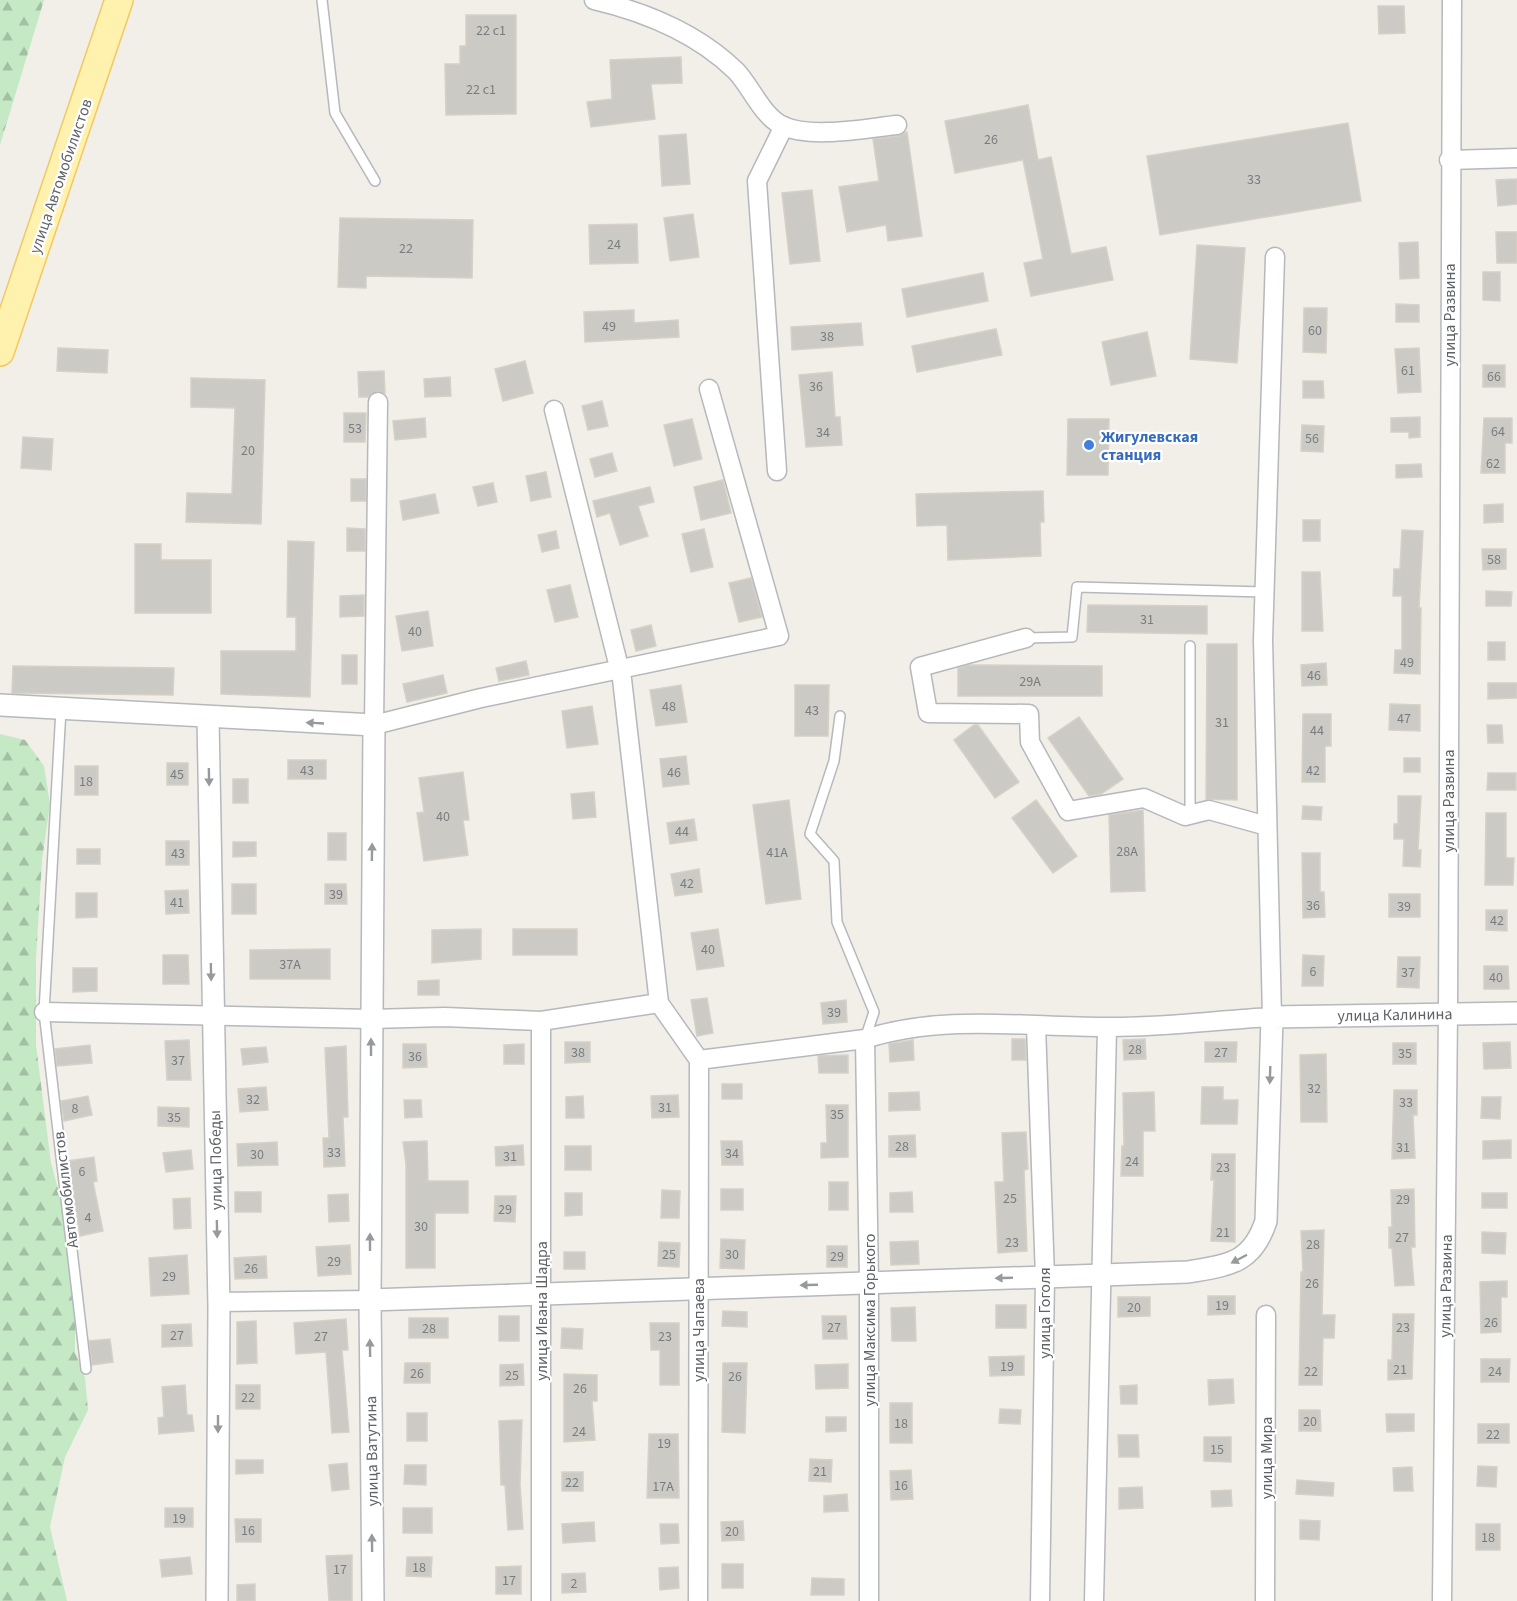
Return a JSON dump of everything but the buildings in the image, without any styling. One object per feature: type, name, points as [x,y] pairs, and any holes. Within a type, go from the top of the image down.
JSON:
[{"type":"main road","name":"улица Автомобилистов","points":[[0,352],[119,0]]},
{"type":"street","points":[[593,0],[632,9],[709,49],[735,71],[767,113],[784,126],[812,131],[897,125]]},
{"type":"street","name":"улица Развина","points":[[1442,1601],[1448,1013],[1449,160],[1452,0]]},
{"type":"street","points":[[777,471],[757,181],[784,126]]},
{"type":"street","points":[[1449,160],[1517,158]]},
{"type":"street","points":[[219,1302],[370,1300],[1188,1272],[1222,1266],[1248,1254],[1259,1242],[1266,1221],[1272,1017],[1263,640],[1275,257]]},
{"type":"street","points":[[0,705],[208,718],[374,725],[481,698],[779,636],[709,389]]},
{"type":"street","points":[[374,725],[378,402]]},
{"type":"street","points":[[554,410],[619,669],[659,1003],[699,1060],[865,1039],[890,1031],[914,1028],[996,1022],[1036,1026],[1107,1028],[1272,1017]]},
{"type":"street","points":[[1026,638],[920,667],[928,713],[1029,714],[1030,742],[1068,811],[1144,798],[1185,816],[1209,810],[1267,826]]},
{"type":"street","name":"улица Победы","points":[[208,718],[219,1302],[217,1601]]},
{"type":"street","name":"улица Ватутина","points":[[373,1601],[370,1300],[374,725]]},
{"type":"street","points":[[44,1012],[371,1019],[445,1017],[541,1022],[659,1003]]},
{"type":"street","name":"улица Калинина","points":[[1272,1017],[1517,1013]]},
{"type":"street","name":"улица Ивана Шадра","points":[[541,1022],[541,1601]]},
{"type":"street","name":"улица Гоголя","points":[[1036,1026],[1045,1277],[1040,1601]]},
{"type":"street","points":[[1094,1601],[1107,1028]]},
{"type":"street","name":"улица Максима Горького","points":[[865,1039],[869,1283],[869,1601]]},
{"type":"street","name":"улица Чапаева","points":[[698,1601],[699,1060]]},
{"type":"street","name":"улица Мира","points":[[1265,1601],[1266,1315]]},
{"type":"lane","points":[[322,0],[335,113],[375,181]]},
{"type":"lane","points":[[1026,638],[1072,637],[1077,586],[1264,592]]},
{"type":"lane","points":[[1190,646],[1190,815]]},
{"type":"lane","name":"Автомобилистов","points":[[61,709],[44,1012],[86,1369]]},
{"type":"lane","points":[[840,716],[834,761],[810,834],[834,861],[837,922],[874,1012],[865,1039]]},
{"type":"green space","points":[[0,0],[44,0],[0,145]]},
{"type":"green space","points":[[0,734],[25,740],[44,766],[50,804],[42,860],[36,959],[36,1045],[51,1163],[66,1218],[75,1302],[75,1352],[85,1378],[88,1410],[65,1457],[50,1527],[67,1601],[0,1601]]},
{"type":"place","name":"Жигулевская станция","points":[[1089,445]]}]
